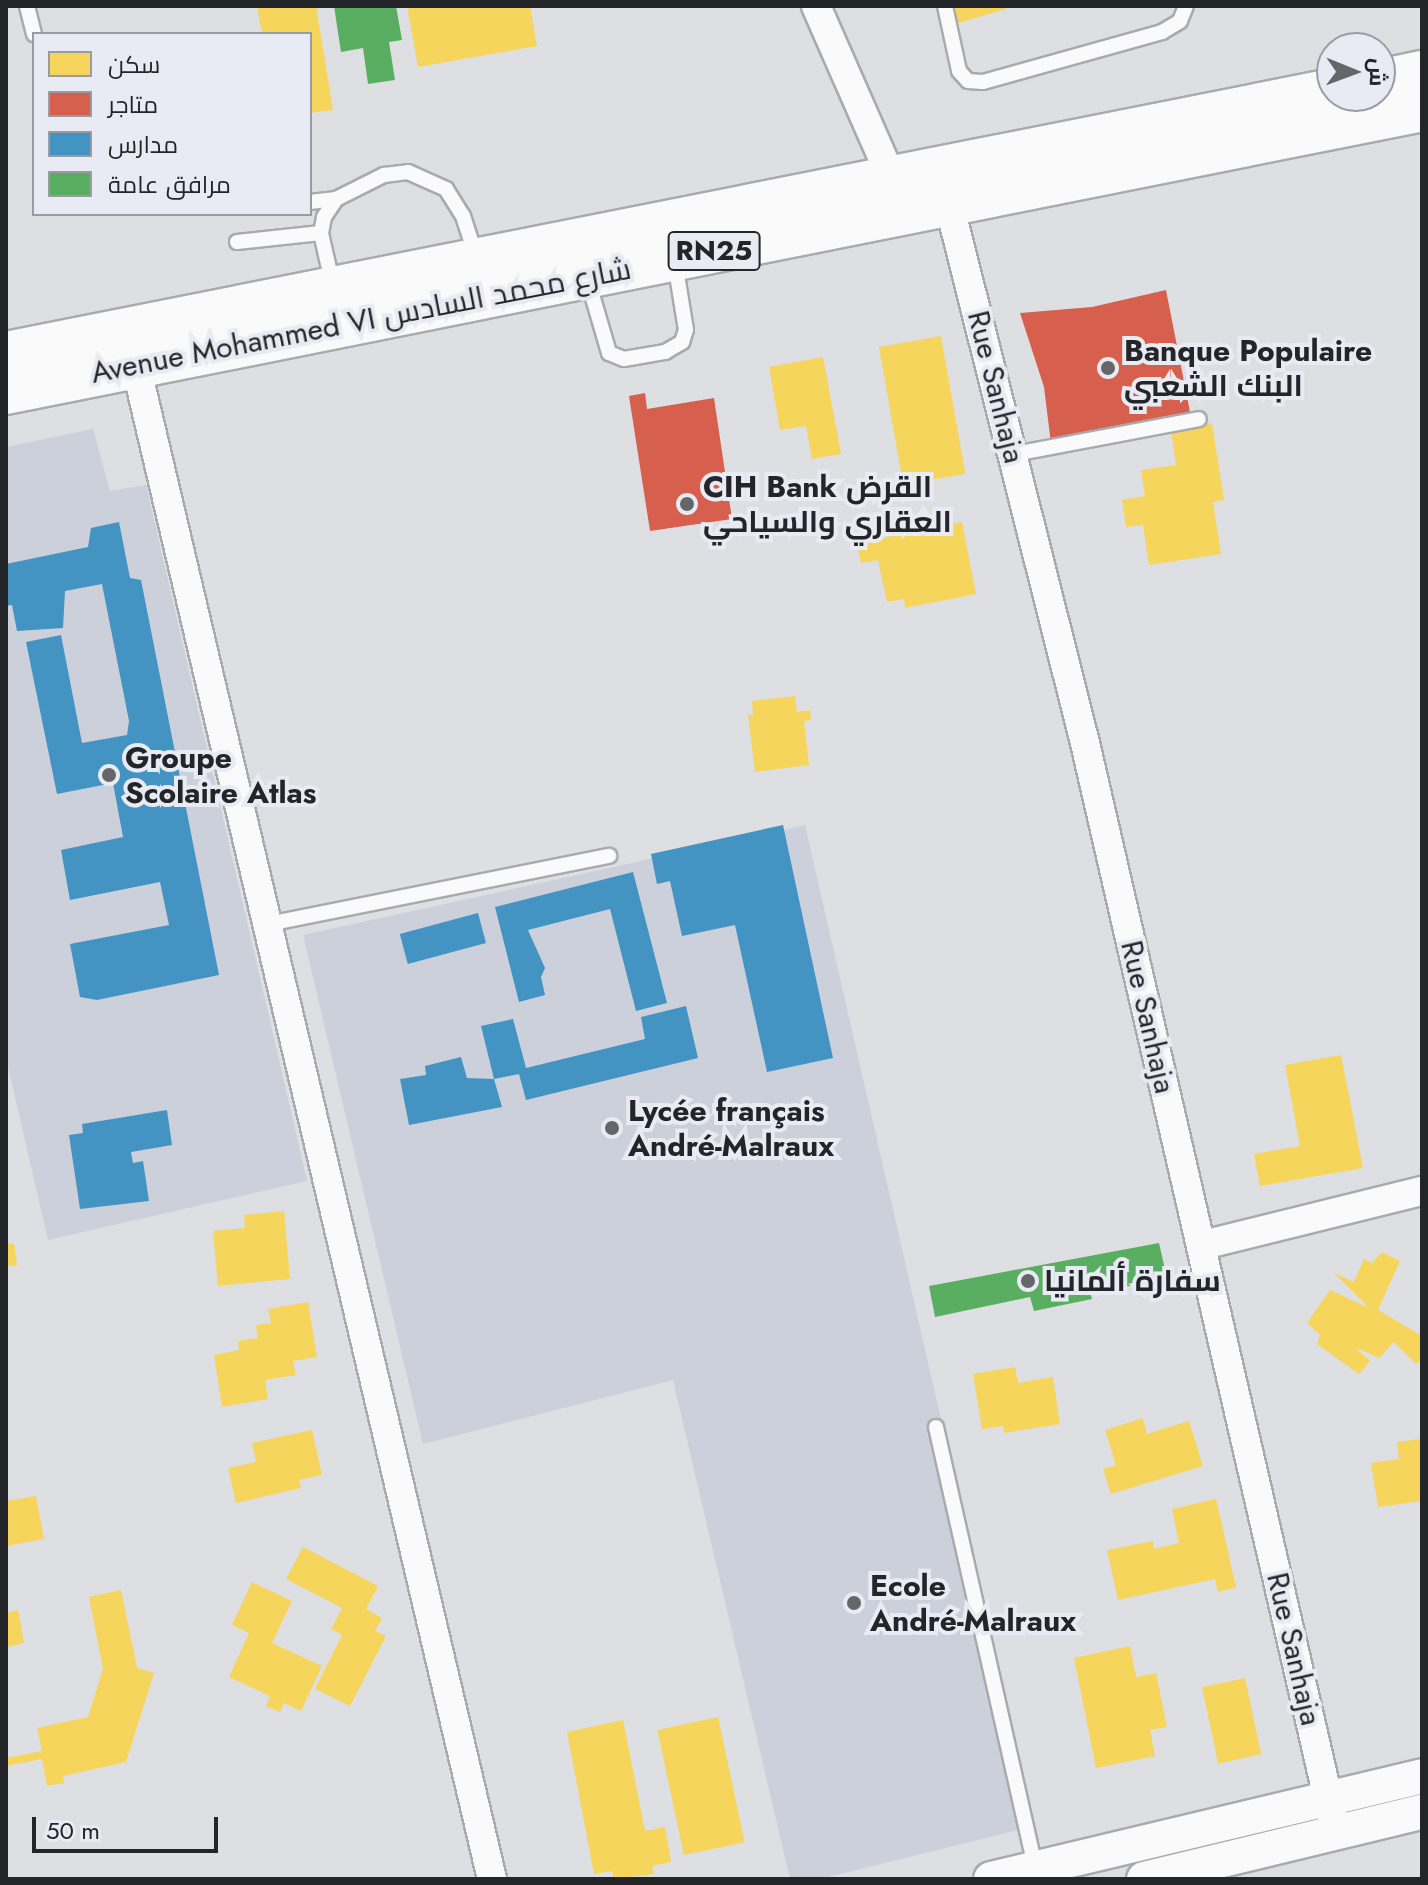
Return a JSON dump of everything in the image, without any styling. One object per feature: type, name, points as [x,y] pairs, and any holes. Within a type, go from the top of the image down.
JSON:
[{"type":"main road","points":[[1396,79],[1422,73]]},
{"type":"main road","name":"Avenue Mohammed VI شارع محمد السادس","points":[[6,354],[1316,94]]},
{"type":"main road","name":"Avenue Mohammed VI شارع محمد السادس","points":[[6,392],[1422,109]]},
{"type":"street","points":[[816,6],[892,179]]},
{"type":"street","name":"Rue Sanhaja","points":[[949,204],[1014,454],[1203,1245],[1336,1833]]},
{"type":"street","points":[[136,366],[492,1879]]},
{"type":"street","points":[[1203,1245],[1422,1191]]},
{"type":"street","points":[[991,1879],[1422,1776]]},
{"type":"street","points":[[1144,1879],[1422,1812]]},
{"type":"lane","points":[[27,6],[34,32]]},
{"type":"lane","points":[[945,6],[959,71],[968,81],[983,82],[1162,32],[1180,21],[1186,6]]},
{"type":"lane","points":[[312,202],[336,199],[384,175],[408,172],[428,177],[446,189],[463,216],[477,260]]},
{"type":"lane","points":[[334,289],[321,233],[324,217],[336,199]]},
{"type":"lane","points":[[237,242],[321,233]]},
{"type":"lane","points":[[587,276],[609,353],[624,359],[654,354],[677,347],[686,330],[674,259]]},
{"type":"lane","points":[[1014,454],[1199,419]]},
{"type":"lane","points":[[268,924],[609,856]]},
{"type":"lane","points":[[936,1427],[1035,1868]]},
{"type":"shaded area","name":"Groupe Scolaire Atlas","points":[[93,429],[110,491],[146,485],[307,1181],[48,1240],[6,1058],[6,447]]},
{"type":"shaded area","name":"Lycée français André-Malraux","points":[[805,825],[1034,1826],[820,1879],[790,1879],[673,1380],[423,1444],[303,935]]},
{"type":"building: سكن","points":[[257,6],[316,6],[333,110],[312,113],[312,32],[262,32]]},
{"type":"building: سكن","points":[[407,6],[530,6],[537,46],[418,67]]},
{"type":"building: سكن","points":[[954,6],[1005,6],[1006,9],[958,23]]},
{"type":"building: سكن","points":[[941,336],[965,474],[903,485],[879,347]]},
{"type":"building: سكن","points":[[823,357],[841,454],[812,459],[806,426],[780,430],[769,367]]},
{"type":"building: سكن","points":[[1212,423],[1224,500],[1213,502],[1221,554],[1149,565],[1143,525],[1126,527],[1122,500],[1145,496],[1141,470],[1176,465],[1171,429]]},
{"type":"building: سكن","points":[[962,522],[976,594],[905,608],[904,599],[887,602],[878,560],[861,563],[857,543]]},
{"type":"building: سكن","points":[[795,696],[797,712],[810,710],[811,720],[804,721],[809,765],[755,772],[748,715],[753,715],[752,701]]},
{"type":"building: سكن","points":[[1341,1055],[1363,1168],[1260,1186],[1254,1154],[1300,1146],[1285,1065]]},
{"type":"building: سكن","points":[[284,1211],[290,1279],[218,1286],[213,1231],[245,1228],[244,1215]]},
{"type":"building: سكن","points":[[14,1243],[17,1265],[6,1266],[6,1244]]},
{"type":"building: سكن","points":[[1382,1252],[1400,1261],[1378,1310],[1422,1336],[1422,1358],[1416,1364],[1394,1342],[1379,1358],[1355,1347],[1370,1361],[1359,1374],[1317,1344],[1320,1335],[1307,1323],[1330,1290],[1369,1308],[1334,1273],[1354,1282],[1364,1259],[1372,1263]]},
{"type":"building: سكن","points":[[308,1302],[317,1357],[293,1361],[296,1375],[265,1380],[268,1399],[222,1407],[214,1355],[239,1350],[238,1341],[258,1338],[256,1325],[271,1323],[268,1309]]},
{"type":"building: سكن","points":[[1015,1367],[1018,1383],[1053,1377],[1060,1424],[1004,1433],[1003,1426],[982,1429],[973,1374]]},
{"type":"building: سكن","points":[[1143,1418],[1147,1434],[1189,1421],[1203,1466],[1111,1494],[1103,1469],[1116,1465],[1105,1430]]},
{"type":"building: سكن","points":[[312,1430],[322,1475],[299,1480],[301,1488],[236,1503],[228,1468],[256,1462],[252,1443]]},
{"type":"building: سكن","points":[[1420,1439],[1422,1501],[1378,1507],[1371,1463],[1399,1459],[1397,1442]]},
{"type":"building: سكن","points":[[36,1496],[44,1539],[6,1546],[6,1501]]},
{"type":"building: سكن","points":[[1216,1499],[1236,1587],[1218,1592],[1215,1579],[1118,1600],[1107,1550],[1153,1541],[1154,1549],[1179,1543],[1172,1509]]},
{"type":"building: سكن","points":[[303,1547],[378,1586],[366,1609],[382,1618],[375,1631],[386,1636],[350,1706],[315,1689],[342,1635],[331,1629],[342,1608],[286,1579]]},
{"type":"building: سكن","points":[[252,1582],[292,1601],[272,1643],[322,1666],[301,1711],[284,1703],[280,1712],[266,1706],[270,1696],[229,1677],[249,1633],[232,1625]]},
{"type":"building: سكن","points":[[121,1590],[137,1668],[154,1673],[126,1762],[63,1776],[64,1783],[47,1786],[42,1759],[6,1766],[6,1758],[42,1751],[37,1728],[88,1717],[103,1669],[89,1597]]},
{"type":"building: سكن","points":[[18,1610],[24,1643],[6,1647],[6,1613]]},
{"type":"building: سكن","points":[[1130,1646],[1136,1677],[1156,1673],[1167,1727],[1150,1730],[1155,1756],[1096,1768],[1074,1658]]},
{"type":"building: سكن","points":[[1245,1678],[1261,1754],[1218,1763],[1202,1687]]},
{"type":"building: سكن","points":[[718,1717],[745,1842],[684,1855],[657,1730]]},
{"type":"building: سكن","points":[[623,1720],[645,1831],[665,1827],[671,1862],[652,1866],[654,1874],[614,1879],[612,1871],[594,1874],[567,1732]]},
{"type":"building: متاجر","name":"Banque Populaire البنك الشعبي","points":[[1166,290],[1190,412],[1051,444],[1044,387],[1020,313],[1092,307]]},
{"type":"building: متاجر","points":[[645,393],[647,409],[714,398],[732,519],[650,531],[629,396]]},
{"type":"building: مدارس","points":[[119,522],[130,578],[141,580],[219,975],[97,1000],[80,997],[70,944],[169,925],[160,882],[70,900],[61,850],[123,837],[113,783],[57,794],[26,642],[61,635],[82,743],[127,735],[129,721],[102,584],[65,591],[63,628],[17,631],[12,605],[6,606],[6,564],[88,547],[91,528]]},
{"type":"building: مدارس","points":[[783,825],[833,1058],[767,1072],[735,925],[682,936],[670,881],[657,884],[651,854]]},
{"type":"building: مدارس","points":[[633,872],[667,1003],[636,1011],[610,909],[528,930],[545,968],[541,977],[545,995],[519,1002],[495,907]]},
{"type":"building: مدارس","points":[[478,913],[486,943],[408,964],[400,934]]},
{"type":"building: مدارس","points":[[686,1006],[698,1058],[526,1100],[519,1074],[494,1079],[481,1026],[513,1019],[526,1068],[645,1039],[641,1017]]},
{"type":"building: مدارس","points":[[461,1057],[467,1078],[494,1079],[502,1107],[409,1125],[400,1079],[426,1075],[425,1066]]},
{"type":"building: مدارس","points":[[167,1110],[172,1145],[131,1152],[133,1163],[143,1161],[149,1201],[80,1209],[69,1135],[83,1133],[82,1124]]},
{"type":"building: مرافق عامة","points":[[334,6],[396,6],[402,40],[389,42],[395,80],[368,84],[363,48],[341,52]]},
{"type":"building: مرافق عامة","name":"سفارة ألمانيا","points":[[1159,1243],[1167,1278],[1120,1288],[1118,1278],[1088,1285],[1092,1299],[1034,1311],[1030,1297],[935,1317],[929,1286]]},
{"type":"place","name":"Banque Populaire البنك الشعبي","points":[[1108,368]]},
{"type":"place","name":"CIH Bank القرض العقاري والسياحي","points":[[687,504]]},
{"type":"place","name":"Groupe Scolaire Atlas","points":[[109,775]]},
{"type":"place","name":"Lycée français André-Malraux","points":[[612,1128]]},
{"type":"place","name":"سفارة ألمانيا","points":[[1028,1281]]},
{"type":"place","name":"Ecole André-Malraux","points":[[854,1603]]}]
